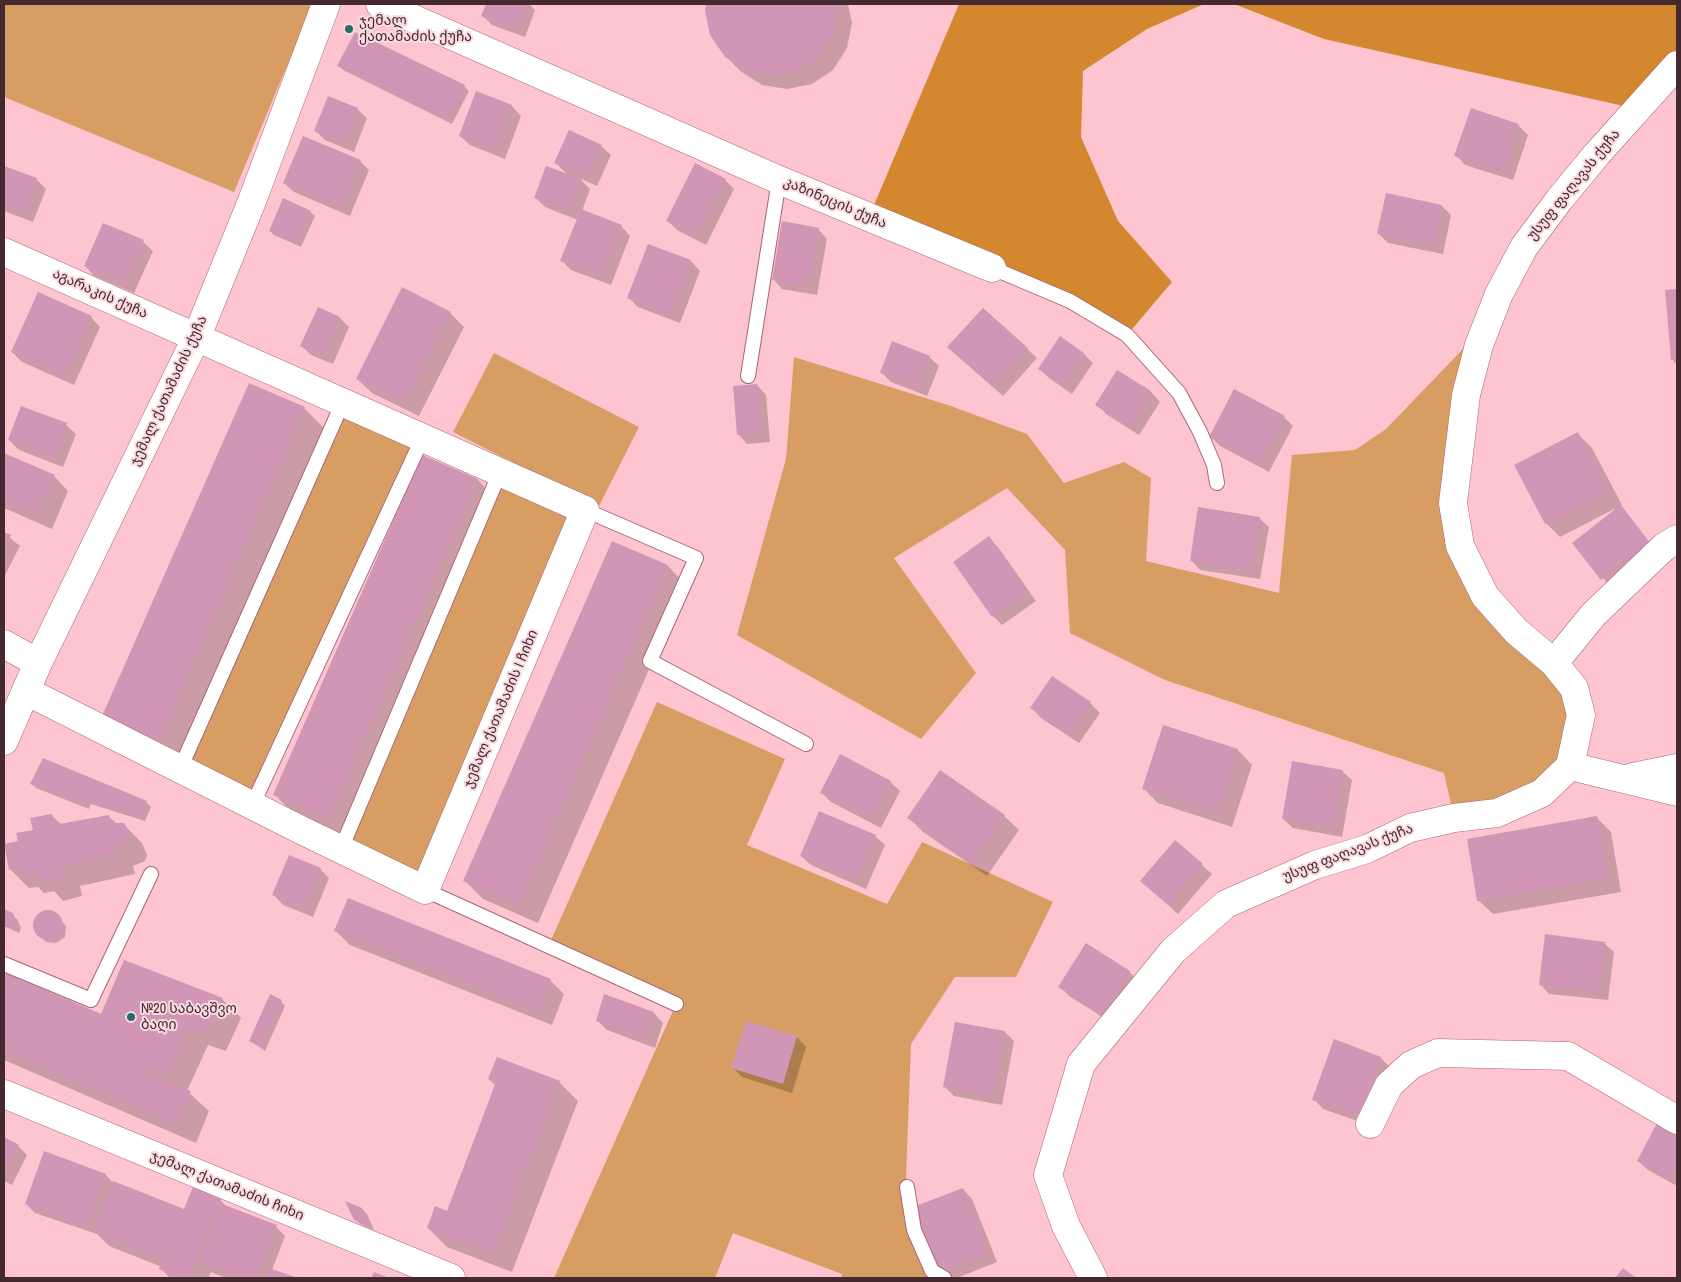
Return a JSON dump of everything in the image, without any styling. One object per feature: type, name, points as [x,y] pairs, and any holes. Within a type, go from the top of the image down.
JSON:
[{"type":"street","name":"ჯემალ ქათამაძის ქუჩა","points":[[4,741],[38,663],[197,336],[252,201],[326,4]]},
{"type":"street","name":"კაზინეცის ქუჩა","points":[[380,4],[779,180],[992,268]]},
{"type":"street","name":"უსუფ ფაღავას ქუჩა","points":[[1094,1278],[1066,1226],[1048,1175],[1081,1064],[1173,951],[1226,904],[1315,865],[1367,849],[1410,828],[1454,818],[1497,813],[1542,794],[1570,766],[1581,715],[1574,688],[1554,663],[1516,631],[1484,596],[1460,546],[1453,503],[1466,395],[1482,338],[1499,294],[1524,247],[1597,154],[1677,66]]},
{"type":"street","name":"აგარაკის ქუჩა","points":[[4,252],[197,336]]},
{"type":"street","points":[[197,336],[585,510]]},
{"type":"street","name":"ჯემალ ქათამაძის I ჩიხი","points":[[425,890],[585,510]]},
{"type":"street","points":[[1554,663],[1593,615],[1664,547],[1677,539]]},
{"type":"street","points":[[4,644],[38,663]]},
{"type":"street","points":[[26,691],[252,806],[425,890]]},
{"type":"street","points":[[1570,766],[1677,792]]},
{"type":"street","points":[[1624,779],[1677,768]]},
{"type":"street","points":[[1370,1124],[1389,1085],[1411,1065],[1438,1053],[1568,1056],[1677,1120]]},
{"type":"street","name":"ჯემალ ქათამაძის ჩიხი","points":[[4,1094],[451,1278]]},
{"type":"lane","points":[[748,376],[779,180]]},
{"type":"lane","name":"კაზინეცის ქუჩა","points":[[992,268],[1070,301],[1127,336],[1179,393],[1200,432],[1214,465],[1217,482]]},
{"type":"lane","points":[[180,769],[343,402]]},
{"type":"lane","points":[[252,806],[423,437]]},
{"type":"lane","points":[[341,849],[500,472]]},
{"type":"lane","points":[[585,510],[696,558],[650,661],[806,744]]},
{"type":"lane","points":[[4,964],[91,1000],[151,874]]},
{"type":"lane","points":[[425,890],[676,1004]]},
{"type":"lane","points":[[907,1187],[914,1230],[932,1271],[944,1278]]},
{"type":"shaded area","points":[[4,4],[313,4],[234,192],[4,97]]},
{"type":"shaded area","points":[[959,4],[1204,4],[1147,29],[1083,71],[1081,137],[1118,221],[1172,282],[1127,335],[1070,301],[869,217]]},
{"type":"shaded area","points":[[1234,4],[1677,4],[1677,65],[1637,109],[1324,39]]},
{"type":"shaded area","points":[[1487,324],[1460,546],[1574,688],[1570,766],[1454,818],[1444,773],[1165,680],[1070,633],[1065,550],[1007,488],[894,558],[976,673],[921,739],[737,635],[786,459],[794,357],[948,405],[1027,434],[1064,483],[1124,462],[1151,478],[1146,561],[1279,593],[1292,455],[1355,450],[1386,429]]},
{"type":"shaded area","points":[[494,353],[639,427],[599,506],[453,432]]},
{"type":"shaded area","points":[[343,402],[423,437],[252,806],[180,769]]},
{"type":"shaded area","points":[[500,472],[585,510],[425,890],[340,847]]},
{"type":"shaded area","points":[[657,702],[785,759],[747,845],[887,904],[922,842],[1053,902],[1016,977],[955,977],[911,1044],[906,1177],[914,1230],[944,1278],[841,1278],[842,1274],[733,1233],[715,1278],[554,1278],[676,1004],[548,947]]},
{"type":"building","points":[[486,4],[525,4],[515,29],[481,16]]},
{"type":"building","points":[[706,4],[837,4],[838,8],[833,34],[819,56],[798,70],[772,76],[746,71],[725,57],[710,35],[705,10]]},
{"type":"building","points":[[355,32],[465,85],[448,120],[337,66]]},
{"type":"building","points":[[476,91],[512,105],[495,150],[459,136]]},
{"type":"building","points":[[328,96],[358,108],[344,143],[314,131]]},
{"type":"building","points":[[1471,108],[1519,124],[1504,172],[1454,156]]},
{"type":"building","points":[[569,130],[602,145],[588,177],[554,163]]},
{"type":"building","points":[[303,136],[361,160],[341,207],[283,183]]},
{"type":"building","points":[[695,163],[726,179],[696,236],[666,221]]},
{"type":"building","points":[[4,166],[37,178],[23,213],[4,206]]},
{"type":"building","points":[[546,166],[582,179],[569,211],[534,198]]},
{"type":"building","points":[[1386,193],[1442,205],[1434,245],[1377,234]]},
{"type":"building","points":[[283,198],[311,211],[297,243],[269,231]]},
{"type":"building","points":[[581,209],[622,225],[601,277],[560,261]]},
{"type":"building","points":[[782,221],[819,228],[807,286],[772,280]]},
{"type":"building","points":[[103,223],[144,240],[125,284],[84,266]]},
{"type":"building","points":[[648,244],[691,260],[671,315],[627,298]]},
{"type":"building","points":[[402,287],[451,312],[405,403],[356,379]]},
{"type":"building","points":[[1677,289],[1677,359],[1671,360],[1665,290]]},
{"type":"building","points":[[38,292],[92,316],[64,377],[11,352]]},
{"type":"building","points":[[318,307],[340,317],[323,356],[300,346]]},
{"type":"building","points":[[983,308],[1028,348],[993,387],[947,347]]},
{"type":"building","points":[[1060,336],[1084,353],[1063,385],[1038,369]]},
{"type":"building","points":[[892,341],[930,356],[918,387],[880,373]]},
{"type":"building","points":[[1117,370],[1151,391],[1129,427],[1095,405]]},
{"type":"building","points":[[249,383],[305,407],[156,747],[99,723]]},
{"type":"building","points":[[757,384],[761,433],[737,435],[733,386]]},
{"type":"building","points":[[1234,389],[1285,416],[1260,463],[1209,437]]},
{"type":"building","points":[[21,406],[67,423],[54,458],[8,440]]},
{"type":"building","points":[[1578,432],[1609,491],[1545,524],[1514,465]]},
{"type":"building","points":[[4,453],[55,475],[37,516],[4,501]]},
{"type":"building","points":[[422,455],[478,479],[329,819],[273,795]]},
{"type":"building","points":[[1621,505],[1650,543],[1601,580],[1572,543]]},
{"type":"building","points":[[1198,507],[1260,517],[1251,570],[1190,561]]},
{"type":"building","points":[[4,532],[11,535],[4,550]]},
{"type":"building","points":[[989,536],[1028,591],[992,617],[953,562]]},
{"type":"building","points":[[612,541],[668,565],[519,905],[463,881]]},
{"type":"building","points":[[1052,676],[1091,702],[1069,735],[1030,708]]},
{"type":"building","points":[[1163,725],[1238,749],[1217,813],[1142,789]]},
{"type":"building","points":[[840,754],[891,781],[871,819],[820,793]]},
{"type":"building","points":[[43,758],[147,801],[140,817],[87,800],[85,805],[30,784]]},
{"type":"building","points":[[1292,761],[1343,770],[1333,828],[1282,819]]},
{"type":"building","points":[[940,770],[1005,815],[972,863],[907,818]]},
{"type":"building","points":[[819,811],[876,835],[856,880],[800,856]]},
{"type":"building","points":[[52,814],[54,825],[109,815],[110,823],[124,823],[128,830],[127,842],[115,847],[117,856],[62,867],[64,878],[44,883],[41,872],[25,875],[23,868],[9,870],[4,844],[18,841],[16,833],[33,830],[30,818]]},
{"type":"building","points":[[1597,816],[1608,878],[1477,901],[1467,839]]},
{"type":"building","points":[[1175,840],[1203,864],[1168,905],[1140,881]]},
{"type":"building","points":[[289,855],[321,868],[304,908],[272,895]]},
{"type":"building","points":[[348,898],[551,979],[538,1012],[334,931]]},
{"type":"building","points":[[4,909],[13,913],[17,923],[14,929],[4,924]]},
{"type":"building","points":[[48,910],[58,915],[63,925],[58,935],[48,940],[38,935],[33,925],[38,915]]},
{"type":"building","points":[[1545,934],[1605,942],[1599,992],[1539,985]]},
{"type":"building","points":[[1086,943],[1130,971],[1102,1014],[1058,987]]},
{"type":"building","points":[[124,960],[223,998],[207,1033],[189,1027],[167,1075],[148,1066],[145,1073],[191,1091],[177,1125],[4,1051],[4,972],[101,1014]]},
{"type":"building","points":[[270,994],[282,1000],[260,1047],[249,1041]]},
{"type":"building","points":[[604,994],[654,1012],[645,1039],[596,1021]]},
{"type":"building","points":[[746,1021],[797,1036],[783,1084],[731,1068]]},
{"type":"building","points":[[955,1022],[1005,1031],[993,1096],[943,1087]]},
{"type":"building","points":[[1334,1039],[1381,1057],[1360,1116],[1312,1100]]},
{"type":"building","points":[[497,1057],[560,1081],[493,1254],[427,1228],[435,1206],[447,1211],[496,1082],[488,1079]]},
{"type":"building","points":[[1657,1123],[1677,1134],[1677,1162],[1669,1178],[1637,1161]]},
{"type":"building","points":[[4,1137],[19,1145],[4,1174]]},
{"type":"building","points":[[44,1151],[106,1174],[87,1227],[25,1204]]},
{"type":"building","points":[[113,1181],[184,1209],[193,1187],[221,1199],[188,1278],[180,1278],[159,1269],[163,1259],[93,1232]]},
{"type":"building","points":[[963,1188],[988,1253],[934,1274],[908,1209]]},
{"type":"building","points":[[345,1201],[362,1208],[371,1227],[354,1220]]},
{"type":"building","points":[[222,1204],[277,1225],[256,1278],[241,1278],[199,1263]]},
{"type":"building","points":[[269,1268],[298,1278],[265,1278]]},
{"type":"building","points":[[1623,1268],[1636,1278],[1615,1278]]},
{"type":"building","points":[[374,1272],[389,1278],[371,1278]]},
{"type":"place","name":"ჯემალ ქათამაძის ქუჩა","points":[[349,29]]},
{"type":"place","name":"№20 საბავშვო ბაღი","points":[[131,1017]]}]
